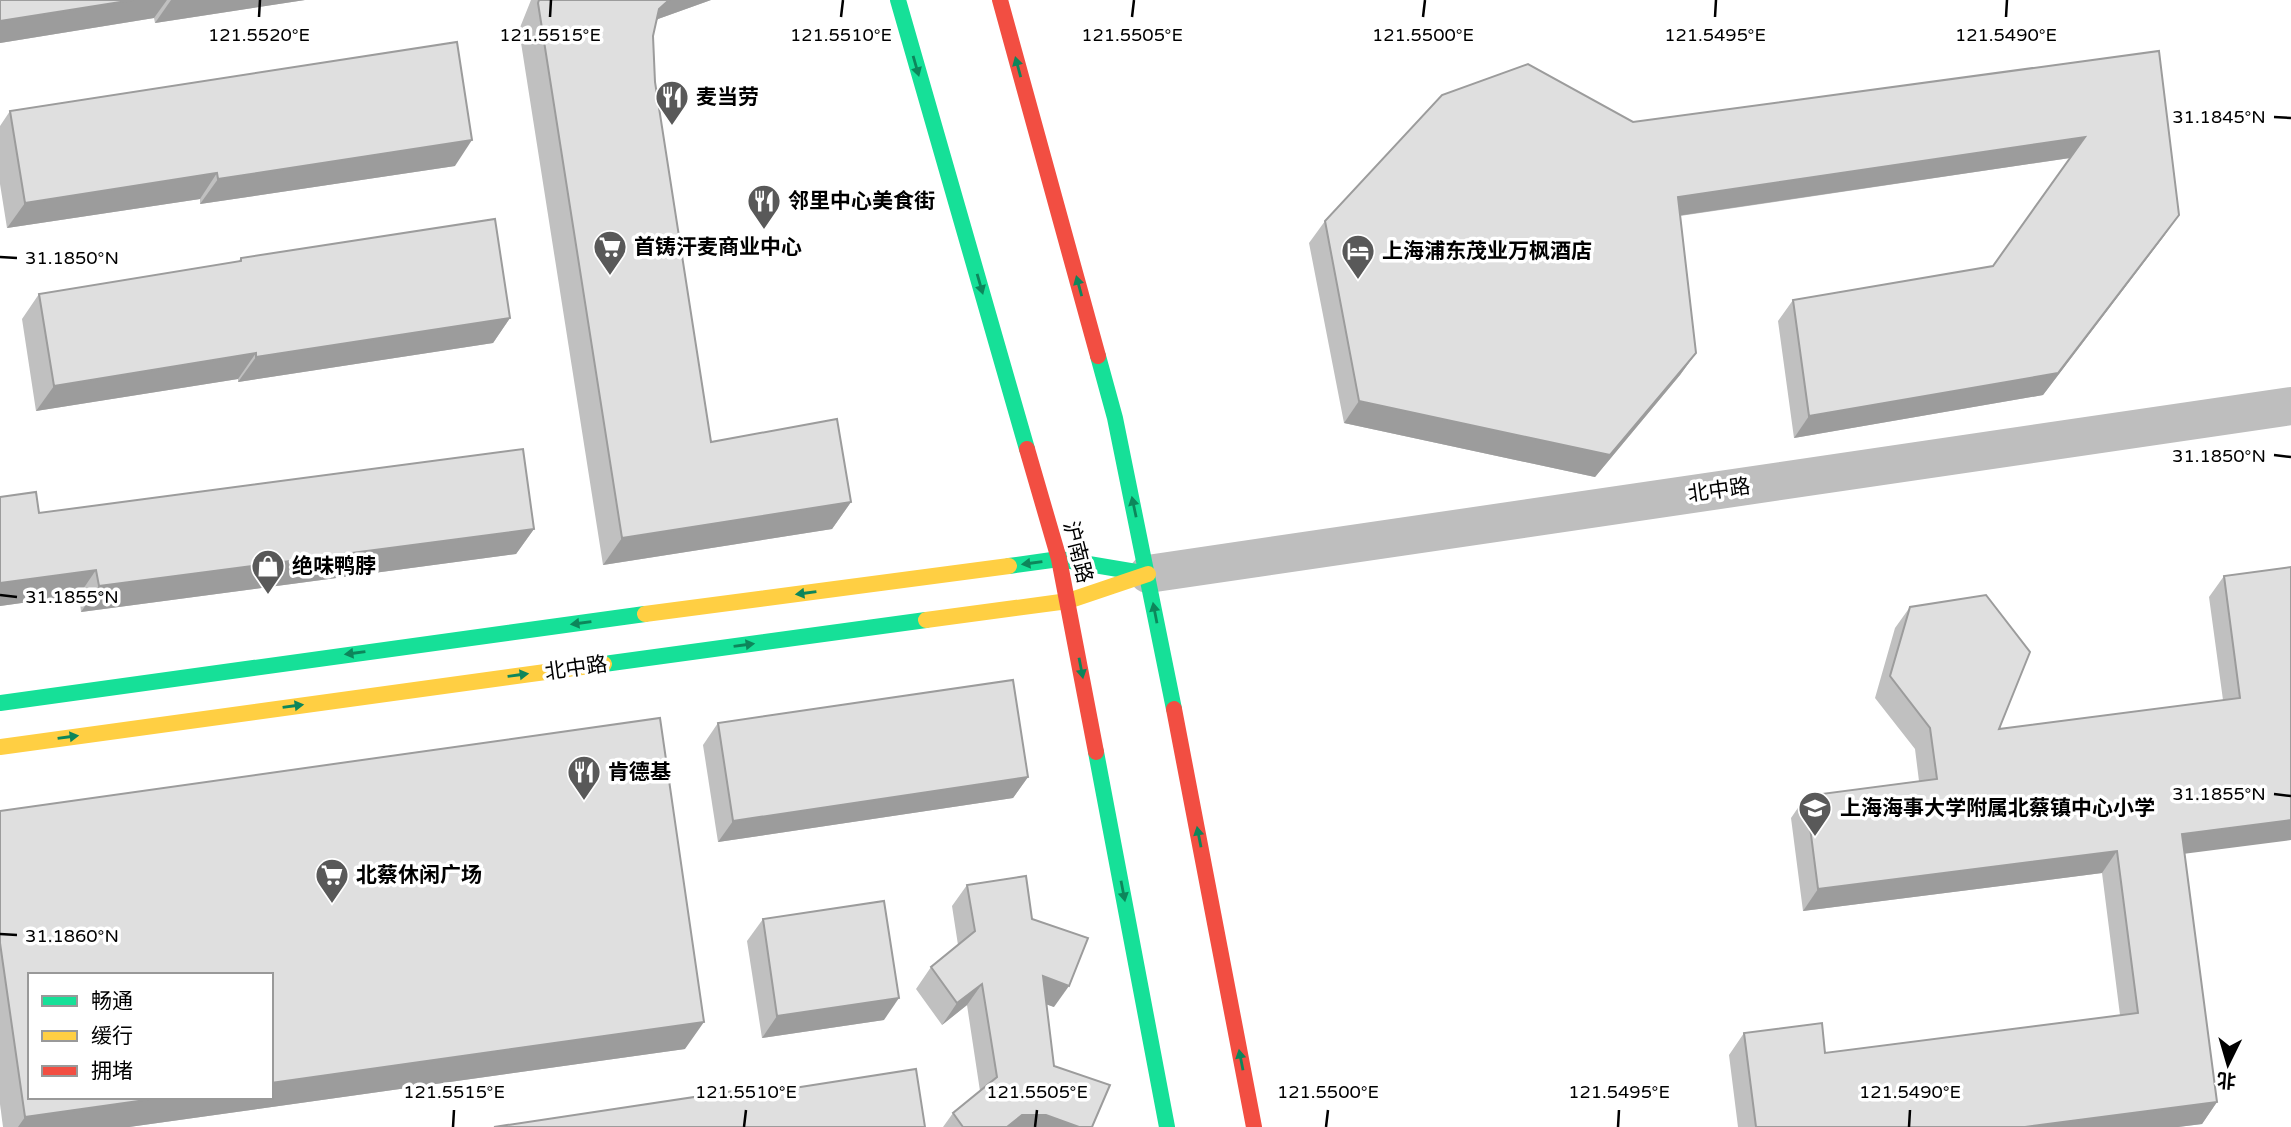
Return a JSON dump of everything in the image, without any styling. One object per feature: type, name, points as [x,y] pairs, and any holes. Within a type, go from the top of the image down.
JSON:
[{"type":"main road","name":"沪南路","points":[[898,0],[1059,559],[1167,1127]]},
{"type":"main road","points":[[1000,0],[1115,418],[1148,574],[1254,1127]]},
{"type":"main road","name":"北中路","points":[[0,703],[1059,559],[1148,574]]},
{"type":"main road","name":"北中路","points":[[0,747],[1068,601],[1148,574]]},
{"type":"street","name":"北中路","points":[[1148,574],[2291,406]]},
{"type":"building","points":[[0,0],[133,0],[0,21]]},
{"type":"building","name":"首铸汗麦商业中心","points":[[539,0],[669,0],[659,9],[653,36],[655,82],[711,442],[837,419],[851,502],[622,538]]},
{"type":"building","points":[[457,42],[472,140],[218,179],[217,173],[25,203],[10,111]]},
{"type":"building","points":[[2159,51],[2179,215],[2058,373],[1809,416],[1793,300],[1993,266],[2085,137],[1678,197],[1696,353],[1610,455],[1359,401],[1325,221],[1442,95],[1528,64],[1633,122]]},
{"type":"building","points":[[495,219],[510,318],[256,357],[256,353],[54,386],[39,294],[241,261],[241,258]]},
{"type":"building","points":[[523,449],[534,529],[99,586],[96,570],[0,583],[0,497],[36,492],[39,513]]},
{"type":"building","points":[[2291,567],[2291,820],[2182,834],[2217,1102],[2025,1127],[1756,1127],[1744,1033],[1822,1023],[1825,1053],[2138,1013],[2117,851],[1818,889],[1806,796],[1937,779],[1930,728],[1890,676],[1910,607],[1986,595],[2030,652],[1999,729],[2240,698],[2224,576]]},
{"type":"building","points":[[1013,680],[1028,777],[733,821],[718,723]]},
{"type":"building","name":"北蔡休闲广场","points":[[660,718],[704,1022],[273,1083],[273,973],[28,973],[28,1099],[153,1099],[25,1117],[0,943],[0,811]]},
{"type":"building","points":[[1026,876],[1032,919],[1088,938],[1069,986],[1043,976],[1054,1066],[1110,1085],[1092,1127],[1079,1127],[1046,1115],[1022,1115],[1007,1127],[963,1127],[953,1113],[997,1077],[982,984],[957,1003],[931,967],[975,931],[967,885]]},
{"type":"building","points":[[884,901],[899,998],[777,1016],[763,919]]},
{"type":"building","points":[[916,1069],[925,1127],[494,1127],[741,1090],[742,1096]]},
{"type":"traffic: fast","points":[[898,0],[1027,449]]},
{"type":"traffic: fast","points":[[1098,356],[1115,418],[1174,709]]},
{"type":"traffic: fast","points":[[1009,566],[1059,559],[1142,573]]},
{"type":"traffic: fast","points":[[0,703],[645,614]]},
{"type":"traffic: fast","points":[[604,664],[926,620]]},
{"type":"traffic: fast","points":[[1096,752],[1167,1127]]},
{"type":"traffic: slow","points":[[645,614],[1009,566]]},
{"type":"traffic: slow","points":[[926,620],[1068,601],[1148,574]]},
{"type":"traffic: slow","points":[[0,747],[604,664]]},
{"type":"traffic: jam","points":[[1000,0],[1098,356]]},
{"type":"traffic: jam","points":[[1027,449],[1059,559],[1096,752]]},
{"type":"traffic: jam","points":[[1174,709],[1254,1127]]},
{"type":"place","name":"麦当劳","points":[[672,127]]},
{"type":"place","name":"邻里中心美食街","points":[[764,231]]},
{"type":"place","name":"首铸汗麦商业中心","points":[[610,277]]},
{"type":"place","name":"上海浦东茂业万枫酒店","points":[[1358,281]]},
{"type":"place","name":"绝味鸭脖","points":[[268,596]]},
{"type":"place","name":"肯德基","points":[[584,802]]},
{"type":"place","name":"上海海事大学附属北蔡镇中心小学","points":[[1815,838]]},
{"type":"place","name":"北蔡休闲广场","points":[[332,905]]}]
